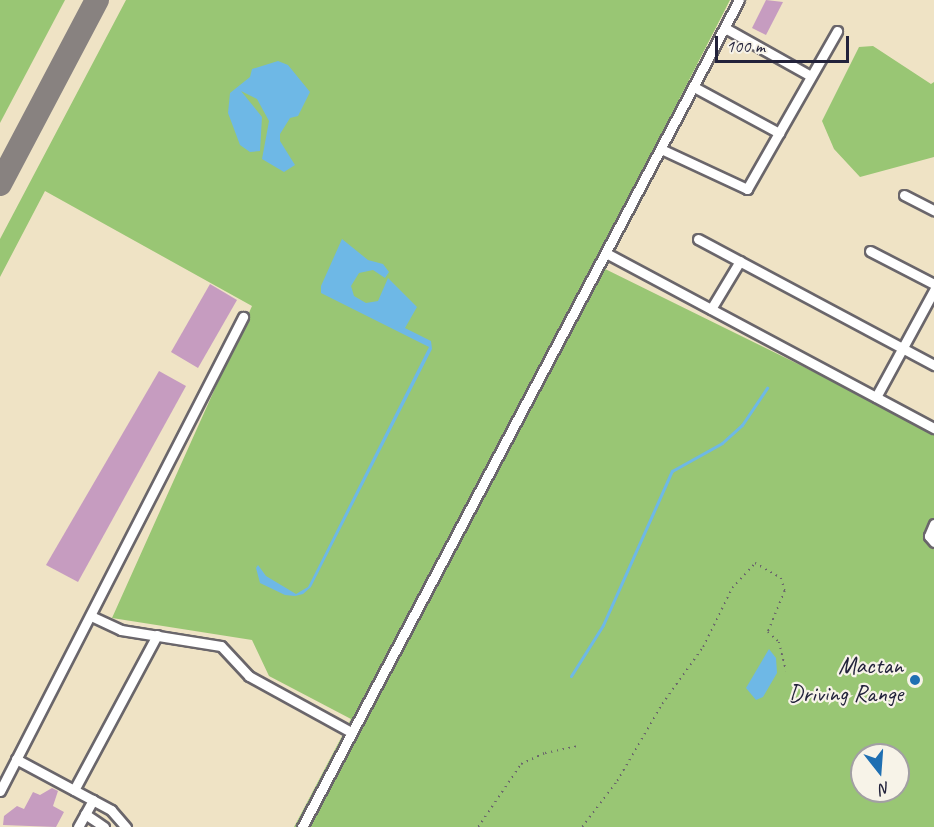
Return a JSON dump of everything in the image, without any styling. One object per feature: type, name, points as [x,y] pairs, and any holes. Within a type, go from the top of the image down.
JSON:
[{"type":"lane","points":[[302,827],[740,0]]},
{"type":"lane","points":[[724,28],[811,76]]},
{"type":"lane","points":[[661,149],[747,189],[837,31]]},
{"type":"lane","points":[[694,87],[779,133]]},
{"type":"lane","points":[[904,195],[934,210]]},
{"type":"lane","points":[[698,239],[934,365]]},
{"type":"lane","points":[[870,251],[934,284]]},
{"type":"lane","points":[[606,254],[934,428]]},
{"type":"lane","points":[[711,309],[740,261]]},
{"type":"lane","points":[[876,397],[934,290]]},
{"type":"lane","points":[[0,791],[243,318]]},
{"type":"lane","points":[[934,524],[929,536],[934,542]]},
{"type":"lane","points":[[91,616],[121,630],[221,646],[249,676],[351,732]]},
{"type":"lane","points":[[74,790],[157,635]]},
{"type":"lane","points":[[16,759],[120,816],[126,827]]},
{"type":"lane","points":[[78,827],[93,800]]},
{"type":"lane","points":[[85,814],[104,827]]},
{"type":"path","points":[[582,827],[618,781],[662,704],[703,647],[732,588],[755,563],[781,578],[785,591],[768,632],[779,642],[786,671]]},
{"type":"path","points":[[478,827],[521,764],[545,753],[577,746]]},
{"type":"green space","points":[[0,0],[65,0],[0,123]]},
{"type":"green space","points":[[126,0],[730,0],[595,264],[934,431],[934,827],[294,827],[351,719],[269,676],[252,640],[112,618],[252,306],[45,191],[0,277],[0,239]]},
{"type":"green space","points":[[873,46],[931,84],[934,82],[934,157],[860,177],[834,149],[822,121],[859,47]]},
{"type":"water","points":[[278,61],[288,65],[310,92],[298,116],[290,118],[280,134],[280,141],[295,165],[284,172],[262,159],[269,121],[257,99],[241,91],[262,117],[260,151],[250,152],[240,145],[228,113],[230,93],[250,77],[252,69]]},
{"type":"water","points":[[342,239],[368,260],[383,264],[389,272],[385,278],[373,270],[359,273],[351,286],[354,296],[366,303],[378,301],[388,278],[417,307],[405,328],[431,341],[432,349],[311,587],[303,594],[285,595],[260,583],[256,568],[258,565],[266,576],[296,594],[308,587],[429,347],[321,293],[321,286]]},
{"type":"water","points":[[769,649],[776,658],[777,673],[763,697],[756,700],[746,688]]},
{"type":"building","points":[[766,0],[783,2],[766,35],[752,28]]},
{"type":"building","points":[[210,284],[237,300],[198,368],[171,352]]},
{"type":"building","points":[[159,371],[186,386],[78,582],[46,565]]},
{"type":"building","points":[[52,788],[58,791],[53,806],[64,812],[56,827],[3,825],[4,816],[17,806],[24,809],[33,792],[40,795]]},
{"type":"waterway","points":[[571,676],[603,625],[672,471],[722,443],[742,425],[767,388]]},
{"type":"taxiway","points":[[0,184],[97,0]]},
{"type":"place","name":"Mactan Driving Range","points":[[915,680]]}]
